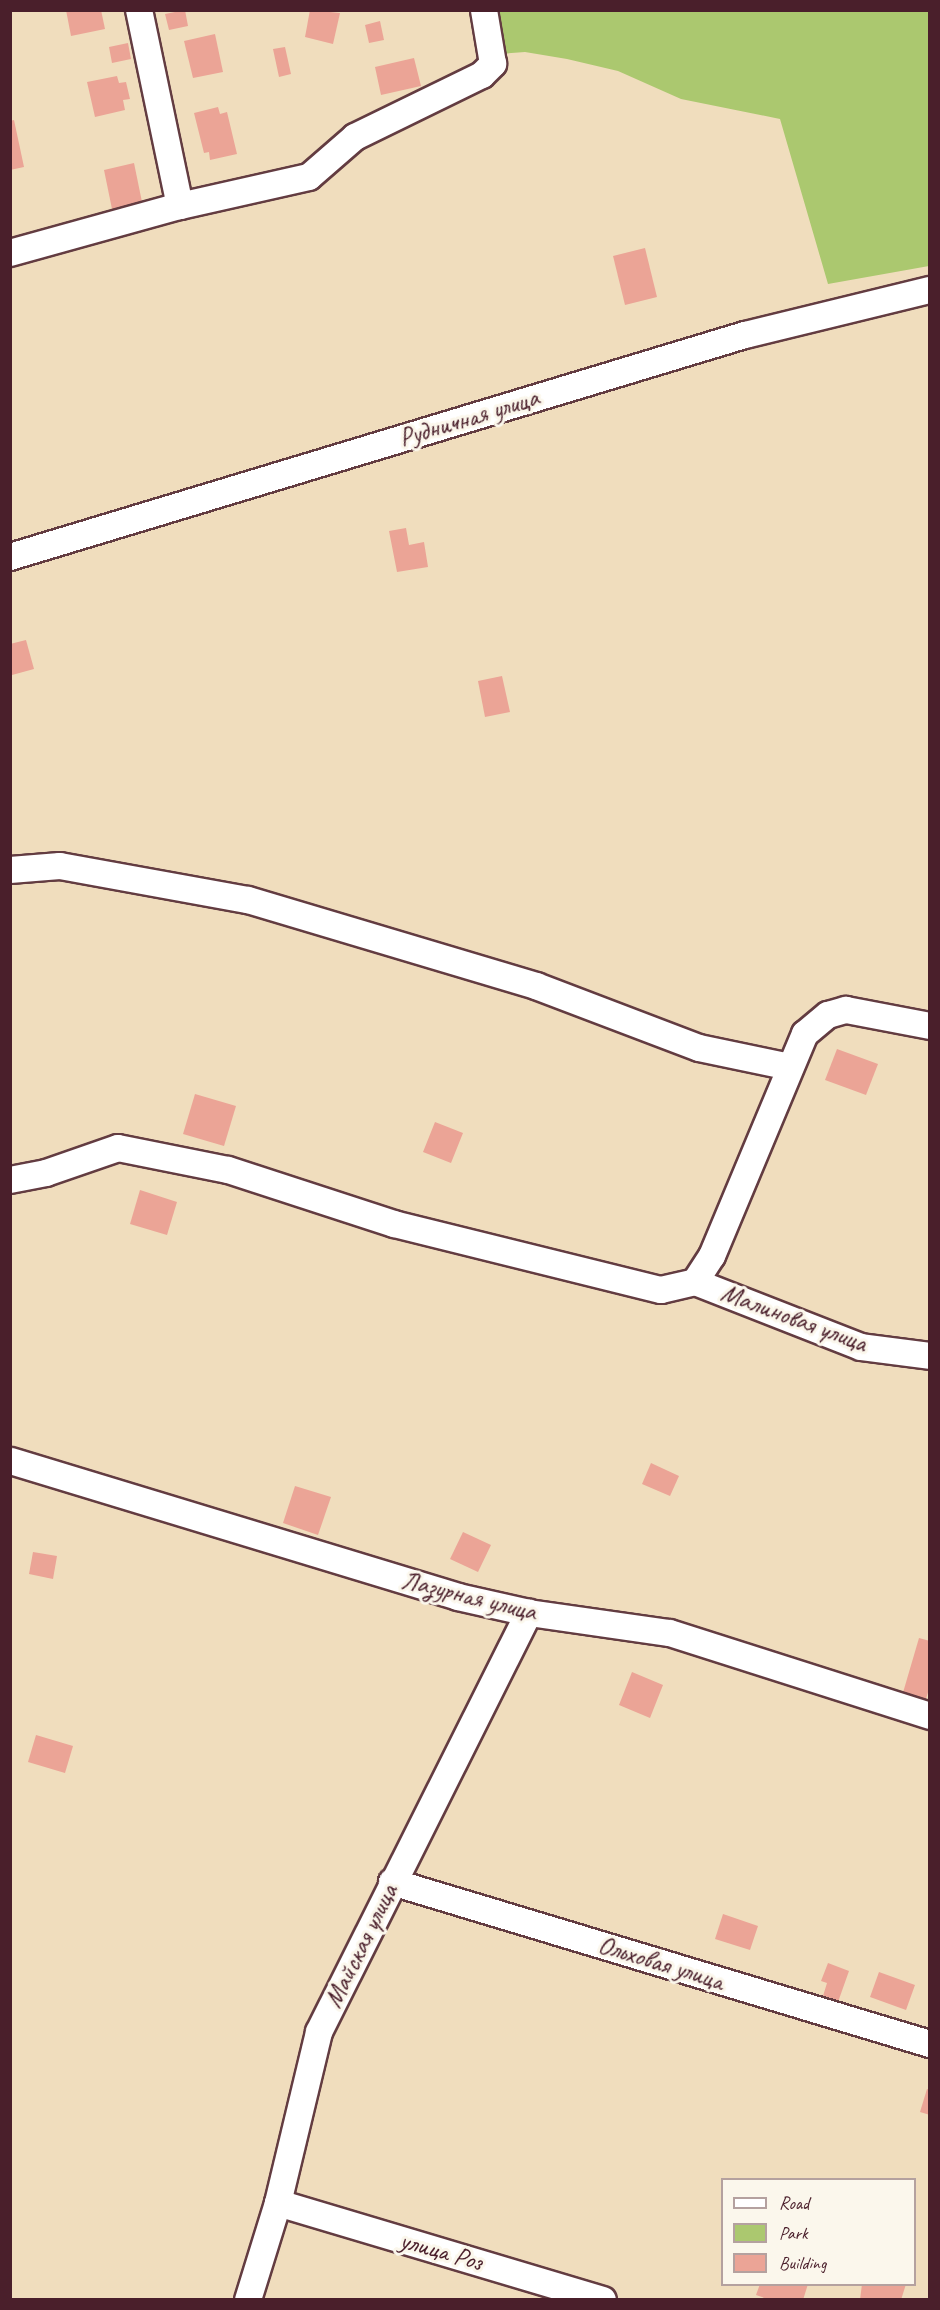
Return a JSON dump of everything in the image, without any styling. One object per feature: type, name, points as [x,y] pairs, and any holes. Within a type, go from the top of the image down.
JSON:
[{"type":"street","points":[[139,10],[180,206]]},
{"type":"street","points":[[10,253],[180,206],[309,177],[355,137],[482,75],[493,64],[484,10]]},
{"type":"street","name":"Рудничная улица","points":[[10,556],[745,335],[930,290]]},
{"type":"street","points":[[10,870],[60,867],[248,900],[536,986],[699,1048],[790,1067]]},
{"type":"street","points":[[10,1180],[46,1173],[118,1148],[228,1170],[394,1224],[661,1290],[694,1282],[712,1256],[805,1034],[828,1015],[846,1010],[930,1026]]},
{"type":"street","name":"Малиновая улица","points":[[694,1282],[861,1347],[930,1356]]},
{"type":"street","name":"Лазурная улица","points":[[11,1461],[458,1597],[530,1613],[670,1633],[930,1716]]},
{"type":"street","name":"Майская улица","points":[[248,2300],[278,2203],[319,2032],[392,1882],[530,1613]]},
{"type":"street","name":"Ольховая улица","points":[[392,1882],[930,2044]]},
{"type":"street","name":"улица Роз","points":[[278,2203],[603,2300]]},
{"type":"green space","points":[[491,11],[929,11],[929,266],[828,284],[780,119],[681,99],[618,71],[567,59],[525,52],[500,54]]},
{"type":"building","points":[[66,10],[101,10],[105,29],[71,36]]},
{"type":"building","points":[[185,10],[188,26],[169,30],[165,14]]},
{"type":"building","points":[[310,10],[340,13],[333,44],[305,37]]},
{"type":"building","points":[[380,21],[384,40],[369,43],[365,25]]},
{"type":"building","points":[[215,34],[223,72],[193,78],[184,41]]},
{"type":"building","points":[[128,43],[131,59],[112,63],[109,47]]},
{"type":"building","points":[[285,47],[291,74],[279,77],[273,49]]},
{"type":"building","points":[[414,58],[421,86],[381,95],[375,67]]},
{"type":"building","points":[[117,76],[119,83],[126,82],[130,99],[123,100],[125,110],[95,117],[87,82]]},
{"type":"building","points":[[218,107],[220,114],[227,112],[237,154],[210,160],[209,152],[204,153],[194,113]]},
{"type":"building","points":[[14,120],[24,167],[10,170],[10,121]]},
{"type":"building","points":[[134,163],[142,202],[112,209],[104,170]]},
{"type":"building","points":[[645,248],[657,297],[625,305],[613,256]]},
{"type":"building","points":[[406,528],[409,545],[424,542],[428,567],[397,572],[389,531]]},
{"type":"building","points":[[26,640],[34,669],[12,675],[10,644]]},
{"type":"building","points":[[502,676],[510,712],[485,717],[478,681]]},
{"type":"building","points":[[837,1049],[878,1064],[866,1095],[825,1080]]},
{"type":"building","points":[[195,1094],[236,1106],[224,1146],[183,1134]]},
{"type":"building","points":[[435,1122],[463,1133],[451,1163],[423,1152]]},
{"type":"building","points":[[140,1190],[177,1202],[167,1235],[130,1224]]},
{"type":"building","points":[[651,1463],[679,1476],[670,1496],[642,1484]]},
{"type":"building","points":[[295,1486],[331,1497],[318,1535],[283,1523]]},
{"type":"building","points":[[463,1532],[491,1545],[478,1572],[450,1559]]},
{"type":"building","points":[[33,1552],[57,1556],[53,1579],[29,1574]]},
{"type":"building","points":[[919,1638],[930,1641],[930,1686],[925,1702],[902,1696]]},
{"type":"building","points":[[632,1672],[663,1685],[650,1718],[619,1705]]},
{"type":"building","points":[[36,1735],[73,1746],[65,1773],[28,1762]]},
{"type":"building","points":[[723,1914],[758,1926],[750,1950],[715,1939]]},
{"type":"building","points":[[828,1963],[849,1971],[838,2002],[823,1996],[827,1983],[821,1981]]},
{"type":"building","points":[[879,1972],[915,1985],[906,2010],[870,1997]]},
{"type":"building","points":[[927,2089],[930,2090],[930,2115],[920,2112]]},
{"type":"building","points":[[759,2286],[807,2286],[803,2300],[770,2300],[756,2295]]},
{"type":"building","points":[[862,2286],[905,2286],[901,2300],[860,2300]]}]
